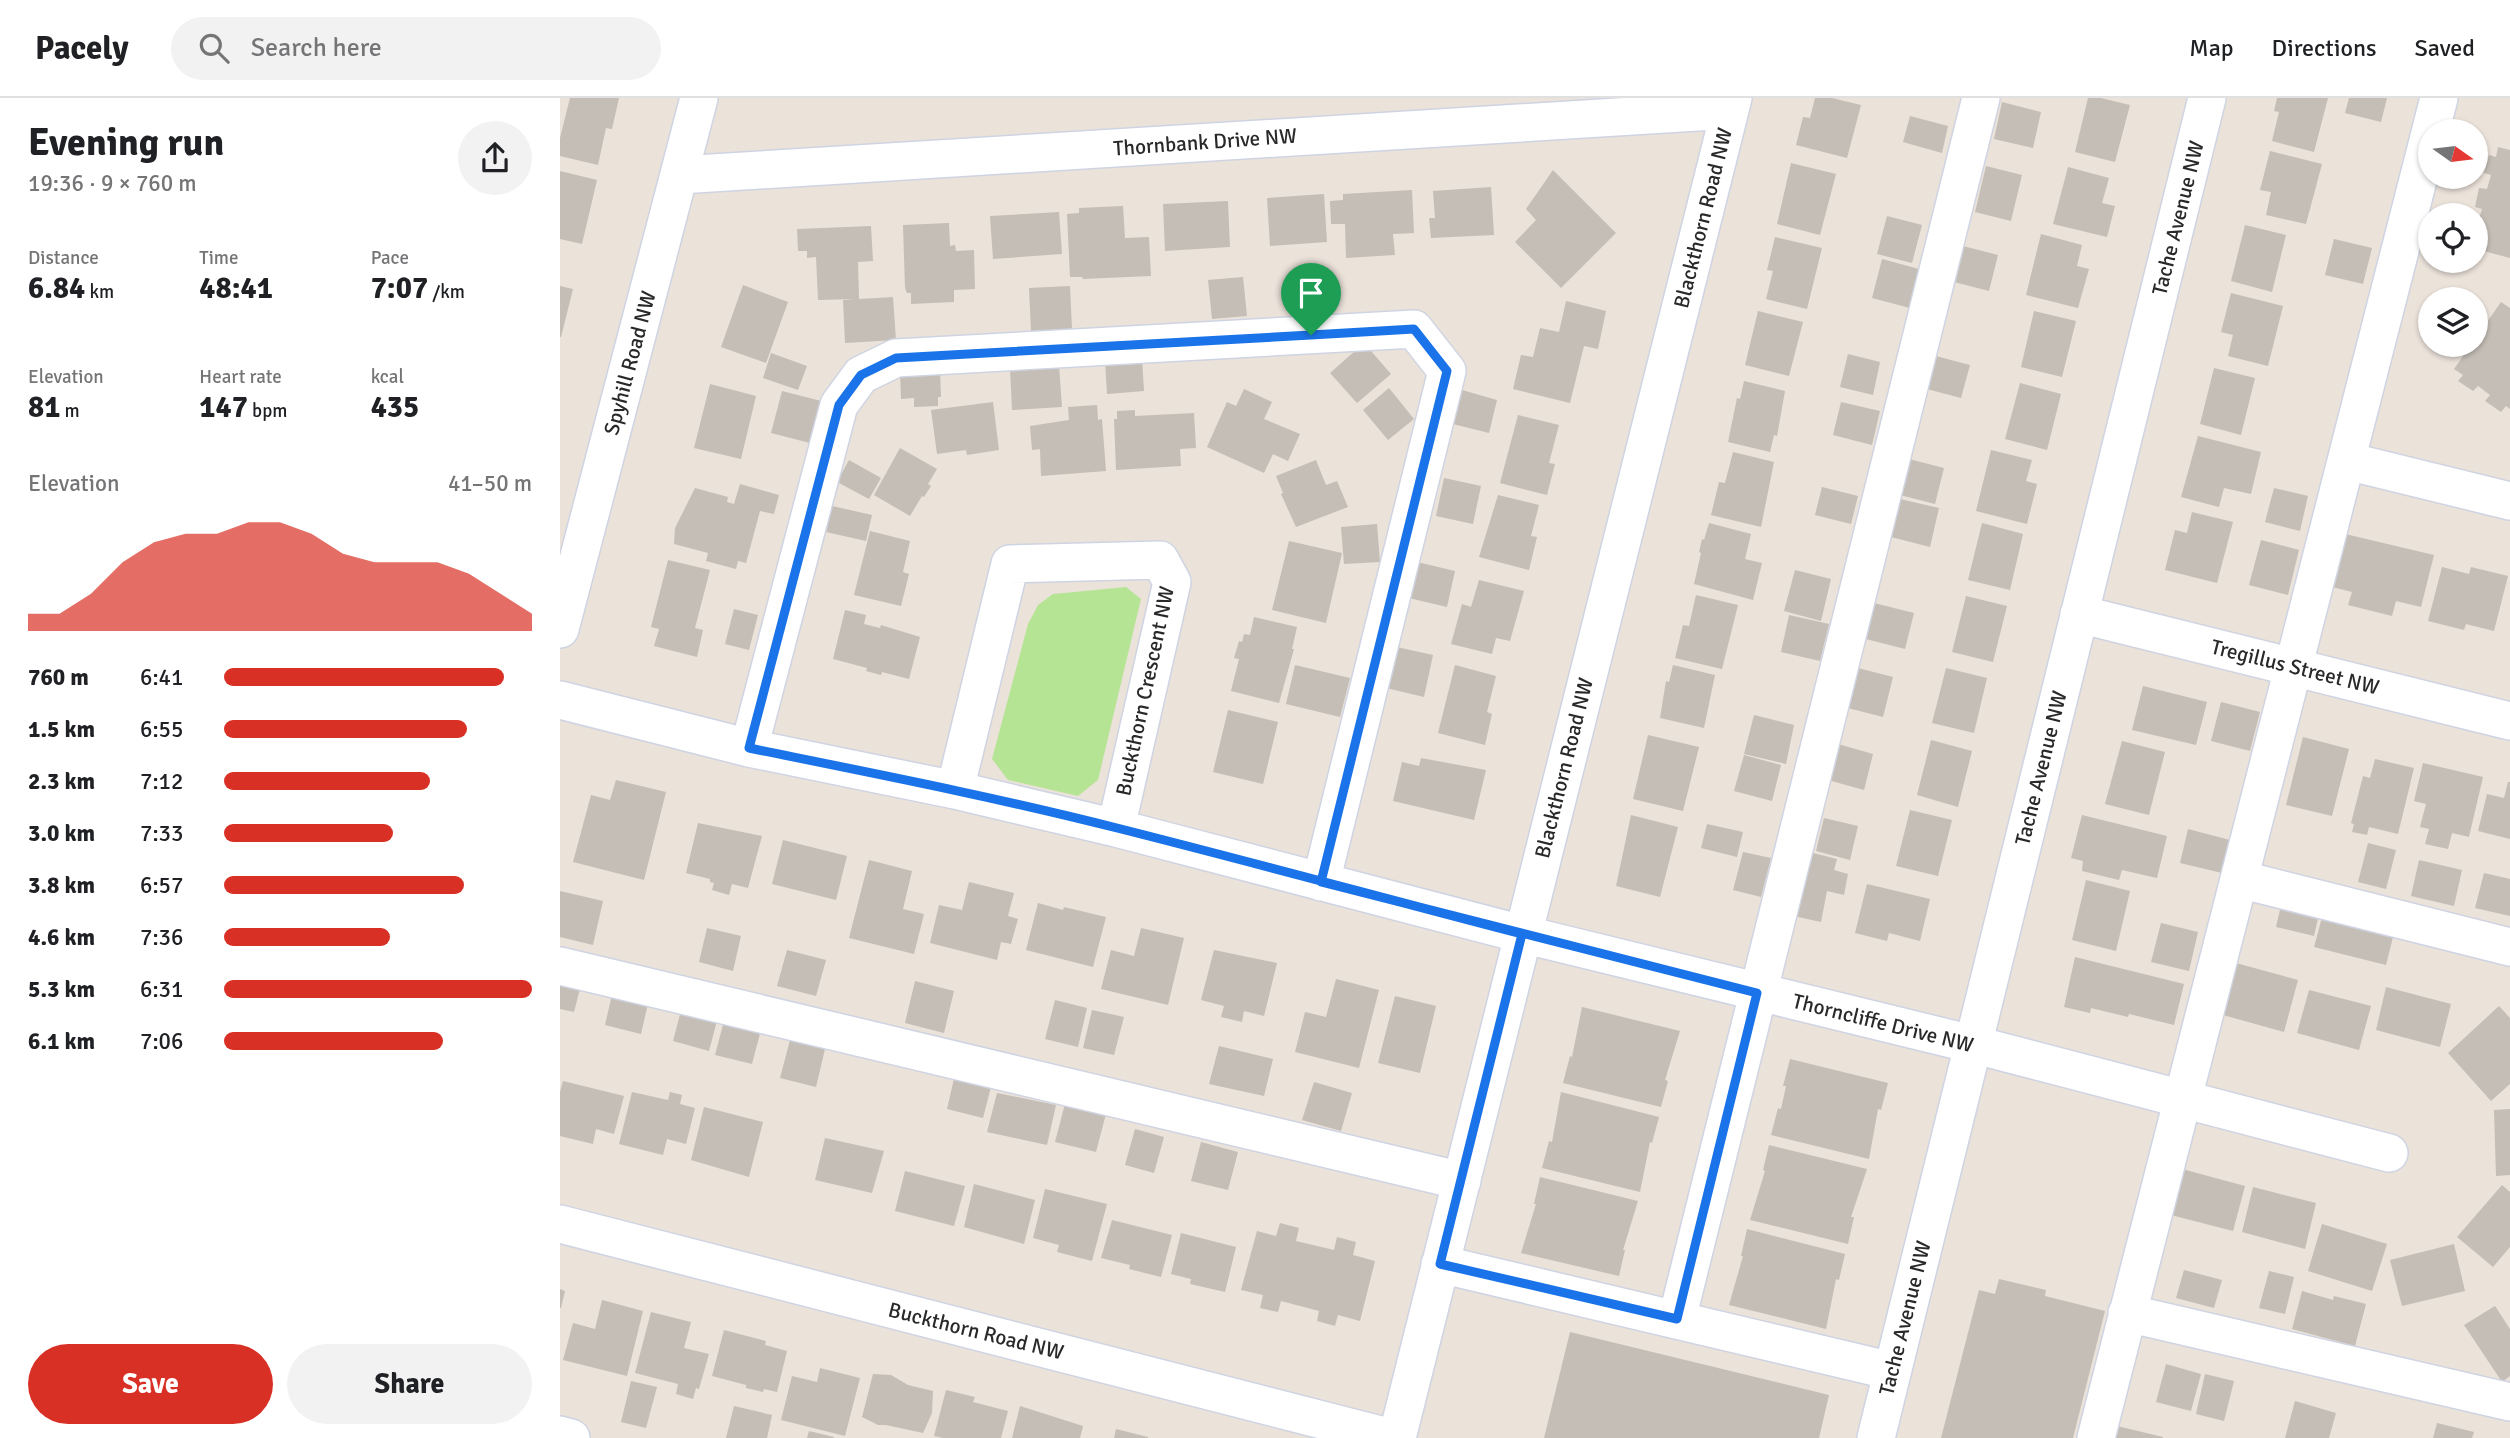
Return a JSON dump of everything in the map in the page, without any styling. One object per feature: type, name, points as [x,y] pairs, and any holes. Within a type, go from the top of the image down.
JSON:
[{"type":"street","name":"Spyhill Road NW","points":[[560,629],[699,98]]},
{"type":"street","points":[[1677,1319],[1981,98]]},
{"type":"street","name":"Tache Avenue NW","points":[[1876,1438],[2207,98]]},
{"type":"street","points":[[2096,1438],[2439,98]]},
{"type":"street","name":"Thornbank Drive NW","points":[[679,175],[1731,104]]},
{"type":"street","name":"Blackthorn Road NW","points":[[1394,1438],[1731,104]]},
{"type":"street","points":[[749,748],[839,405],[861,375],[896,358],[1414,329],[1447,371],[1321,882]]},
{"type":"street","points":[[2347,461],[2510,501]]},
{"type":"street","name":"Buckthorn Crescent NW","points":[[955,790],[1010,564],[1160,560],[1172,582],[1116,828]]},
{"type":"street","name":"Tregillus Street NW","points":[[2079,614],[2510,721]]},
{"type":"street","name":"Thorncliffe Drive NW","points":[[560,700],[749,748],[955,790],[1116,828],[1522,934],[1972,1044],[2389,1153]]},
{"type":"street","points":[[2239,879],[2510,947]]},
{"type":"street","points":[[560,967],[1461,1181]]},
{"type":"street","name":"Buckthorn Road NW","points":[[560,1224],[1394,1438]]},
{"type":"street","points":[[1440,1264],[1892,1371]]},
{"type":"street","points":[[2127,1312],[2510,1402]]},
{"type":"street","points":[[560,1435],[571,1438]]},
{"type":"green space","points":[[1126,587],[1141,599],[1098,780],[1078,796],[1008,780],[992,759],[1028,624],[1038,605],[1053,594]]},
{"type":"building","points":[[570,98],[619,98],[612,129],[606,128],[598,165],[560,156],[560,138]]},
{"type":"building","points":[[1815,98],[1832,98],[1861,105],[1847,158],[1796,145],[1803,117],[1810,118]]},
{"type":"building","points":[[2088,98],[2101,98],[2130,105],[2115,162],[2075,152]]},
{"type":"building","points":[[2277,98],[2328,98],[2314,152],[2272,141],[2279,112],[2274,111]]},
{"type":"building","points":[[2349,98],[2387,98],[2381,122],[2345,113]]},
{"type":"building","points":[[2002,102],[2041,112],[2033,148],[1994,139]]},
{"type":"building","points":[[1910,116],[1948,126],[1942,153],[1903,142]]},
{"type":"building","points":[[2498,147],[2510,150],[2510,258],[2488,252],[2488,203],[2476,203],[2479,189],[2488,189],[2491,175],[2488,174],[2489,155],[2496,157]]},
{"type":"building","points":[[2270,151],[2322,164],[2306,224],[2266,215],[2271,192],[2260,190]]},
{"type":"building","points":[[1791,163],[1836,174],[1820,235],[1777,224]]},
{"type":"building","points":[[1986,166],[2022,175],[2011,221],[1975,212]]},
{"type":"building","points":[[2068,167],[2109,178],[2102,203],[2115,206],[2107,237],[2053,224]]},
{"type":"building","points":[[1553,170],[1616,233],[1561,288],[1515,242],[1536,220],[1526,209]]},
{"type":"building","points":[[560,171],[597,180],[582,244],[560,239]]},
{"type":"building","points":[[1491,187],[1494,235],[1431,238],[1429,218],[1435,218],[1433,191]]},
{"type":"building","points":[[1412,190],[1414,233],[1393,234],[1395,255],[1346,258],[1345,224],[1331,224],[1330,201],[1343,200],[1343,194]]},
{"type":"building","points":[[1324,194],[1327,242],[1270,246],[1267,198]]},
{"type":"building","points":[[1228,201],[1230,247],[1165,251],[1163,204]]},
{"type":"building","points":[[1123,206],[1125,238],[1149,237],[1151,276],[1082,279],[1083,277],[1070,277],[1067,214],[1079,213],[1079,208]]},
{"type":"building","points":[[1059,212],[1062,254],[993,259],[990,216]]},
{"type":"building","points":[[1887,216],[1922,225],[1912,263],[1877,254]]},
{"type":"building","points":[[949,223],[950,246],[955,245],[956,251],[974,250],[975,289],[954,290],[954,302],[911,304],[911,293],[907,293],[905,288],[903,225]]},
{"type":"building","points":[[2245,225],[2286,235],[2272,292],[2231,281]]},
{"type":"building","points":[[871,226],[873,261],[858,262],[859,299],[893,297],[896,340],[845,343],[843,300],[854,299],[818,300],[816,257],[807,258],[807,251],[798,251],[797,229]]},
{"type":"building","points":[[2041,234],[2082,245],[2077,266],[2089,269],[2078,308],[2026,295]]},
{"type":"building","points":[[1775,237],[1822,248],[1807,309],[1766,299],[1773,271],[1767,270]]},
{"type":"building","points":[[2334,239],[2372,248],[2363,284],[2325,275]]},
{"type":"building","points":[[1959,245],[1998,255],[1989,291],[1950,281]]},
{"type":"building","points":[[1882,259],[1919,269],[1910,308],[1872,298]]},
{"type":"building","points":[[1243,277],[1247,316],[1212,319],[1208,280]]},
{"type":"building","points":[[743,285],[788,302],[766,363],[721,347]]},
{"type":"building","points":[[560,286],[573,289],[561,337],[560,337]]},
{"type":"building","points":[[1070,286],[1072,329],[1031,331],[1029,288]]},
{"type":"building","points":[[2231,293],[2283,306],[2268,366],[2228,356],[2233,335],[2221,332]]},
{"type":"building","points":[[1566,301],[1606,311],[1598,349],[1584,346],[1570,403],[1513,389],[1521,355],[1533,357],[1540,328],[1559,332]]},
{"type":"building","points":[[2501,302],[2510,308],[2510,409],[2506,406],[2501,412],[2485,401],[2490,395],[2478,386],[2473,391],[2458,381],[2463,375],[2454,369],[2462,357],[2488,357],[2488,321]]},
{"type":"building","points":[[1758,311],[1803,322],[1789,376],[1745,365]]},
{"type":"building","points":[[2034,311],[2076,321],[2062,377],[2021,367]]},
{"type":"building","points":[[1364,343],[1391,374],[1357,403],[1330,373]]},
{"type":"building","points":[[771,353],[807,366],[798,390],[763,378]]},
{"type":"building","points":[[1848,354],[1880,362],[1873,395],[1840,387]]},
{"type":"building","points":[[1932,355],[1970,365],[1961,398],[1923,388]]},
{"type":"building","points":[[1142,359],[1144,391],[1107,394],[1105,361]]},
{"type":"building","points":[[1059,365],[1062,407],[1012,410],[1010,368]]},
{"type":"building","points":[[2214,368],[2255,378],[2241,435],[2200,424]]},
{"type":"building","points":[[940,370],[941,397],[938,397],[938,406],[914,407],[914,398],[901,399],[900,372]]},
{"type":"building","points":[[1744,381],[1785,391],[1777,436],[1774,435],[1770,452],[1728,442],[1737,398],[1740,399]]},
{"type":"building","points":[[2020,383],[2061,394],[2047,450],[2005,439]]},
{"type":"building","points":[[710,384],[756,396],[741,459],[694,448]]},
{"type":"building","points":[[1389,388],[1414,419],[1388,440],[1363,410]]},
{"type":"building","points":[[1244,389],[1272,402],[1264,419],[1300,434],[1288,461],[1273,454],[1264,473],[1207,447],[1227,402],[1236,406]]},
{"type":"building","points":[[1462,390],[1497,400],[1489,433],[1453,424]]},
{"type":"building","points":[[782,391],[821,401],[810,443],[771,433]]},
{"type":"building","points":[[993,402],[999,450],[967,455],[966,450],[937,454],[931,410]]},
{"type":"building","points":[[1841,402],[1880,411],[1872,445],[1833,435]]},
{"type":"building","points":[[1097,405],[1098,420],[1102,419],[1106,471],[1041,476],[1040,449],[1032,450],[1030,426],[1069,420],[1068,407]]},
{"type":"building","points":[[1135,410],[1135,416],[1194,413],[1196,448],[1180,449],[1181,466],[1116,470],[1114,419],[1117,419],[1117,411]]},
{"type":"building","points":[[1518,415],[1559,425],[1549,463],[1555,464],[1547,495],[1500,483]]},
{"type":"building","points":[[2198,436],[2261,452],[2251,494],[2224,488],[2219,507],[2181,497]]},
{"type":"building","points":[[900,448],[937,469],[928,484],[931,486],[910,516],[874,495]]},
{"type":"building","points":[[1991,450],[2032,460],[2026,481],[2037,484],[2027,524],[1976,511]]},
{"type":"building","points":[[1733,452],[1774,462],[1761,527],[1711,515],[1719,482],[1725,483]]},
{"type":"building","points":[[1905,458],[1944,468],[1935,504],[1896,494]]},
{"type":"building","points":[[849,460],[881,478],[869,499],[837,482]]},
{"type":"building","points":[[1316,460],[1326,485],[1337,481],[1348,507],[1296,527],[1276,476]]},
{"type":"building","points":[[1444,478],[1481,486],[1473,524],[1436,516]]},
{"type":"building","points":[[740,484],[779,495],[774,514],[760,511],[746,563],[738,561],[736,569],[706,561],[708,553],[674,544],[675,528],[695,488],[728,497],[727,502],[734,504]]},
{"type":"building","points":[[1822,487],[1858,496],[1851,524],[1815,515]]},
{"type":"building","points":[[2274,488],[2308,496],[2300,531],[2265,522]]},
{"type":"building","points":[[1498,495],[1539,505],[1531,536],[1537,537],[1529,570],[1479,557]]},
{"type":"building","points":[[1900,499],[1939,508],[1930,547],[1891,537]]},
{"type":"building","points":[[832,506],[872,515],[866,541],[826,532]]},
{"type":"building","points":[[2192,512],[2233,522],[2217,583],[2165,570],[2175,530],[2187,533]]},
{"type":"building","points":[[1709,523],[1751,534],[1745,559],[1762,563],[1753,600],[1694,584],[1702,539],[1704,540]]},
{"type":"building","points":[[1982,523],[2023,534],[2010,590],[1968,580]]},
{"type":"building","points":[[1377,524],[1380,562],[1344,564],[1341,527]]},
{"type":"building","points":[[870,531],[910,541],[903,572],[909,574],[901,606],[854,595]]},
{"type":"building","points":[[2341,533],[2434,555],[2421,607],[2396,601],[2392,616],[2348,605],[2352,592],[2328,586]]},
{"type":"building","points":[[2261,540],[2299,550],[2288,595],[2249,585]]},
{"type":"building","points":[[1289,541],[1342,553],[1326,623],[1272,610]]},
{"type":"building","points":[[668,560],[710,570],[695,628],[703,630],[697,657],[654,646],[659,629],[651,627]]},
{"type":"building","points":[[1417,562],[1455,571],[1447,607],[1409,598]]},
{"type":"building","points":[[2442,567],[2469,574],[2471,567],[2508,576],[2494,631],[2466,624],[2464,630],[2428,621]]},
{"type":"building","points":[[1795,570],[1831,579],[1821,621],[1784,611]]},
{"type":"building","points":[[1479,580],[1524,591],[1510,641],[1496,638],[1492,654],[1451,644],[1462,604],[1471,607]]},
{"type":"building","points":[[1696,595],[1738,605],[1722,669],[1675,658],[1683,625],[1689,626]]},
{"type":"building","points":[[1966,596],[2007,606],[1993,662],[1952,652]]},
{"type":"building","points":[[1874,603],[1914,613],[1905,649],[1866,639]]},
{"type":"building","points":[[734,609],[758,615],[749,650],[725,644]]},
{"type":"building","points":[[845,610],[866,615],[864,624],[880,628],[881,625],[920,637],[909,679],[882,672],[881,675],[866,671],[867,668],[833,659]]},
{"type":"building","points":[[1789,615],[1829,624],[1820,661],[1781,652]]},
{"type":"building","points":[[1254,617],[1297,627],[1294,649],[1279,703],[1231,691],[1239,659],[1234,658],[1239,641],[1242,642],[1244,634],[1250,635]]},
{"type":"building","points":[[1392,646],[1433,655],[1424,697],[1382,687]]},
{"type":"building","points":[[1295,665],[1350,678],[1340,717],[1286,704]]},
{"type":"building","points":[[1455,665],[1496,676],[1487,712],[1492,714],[1485,745],[1438,733]]},
{"type":"building","points":[[1673,665],[1715,675],[1704,728],[1660,718],[1666,681],[1669,682]]},
{"type":"building","points":[[1854,667],[1893,677],[1883,717],[1844,707]]},
{"type":"building","points":[[1946,668],[1987,678],[1974,733],[1932,723]]},
{"type":"building","points":[[2143,686],[2207,702],[2196,745],[2132,730]]},
{"type":"building","points":[[2221,702],[2260,712],[2250,751],[2211,741]]},
{"type":"building","points":[[1228,710],[1278,722],[1263,784],[1213,772]]},
{"type":"building","points":[[1754,715],[1794,725],[1786,764],[1744,754]]},
{"type":"building","points":[[1648,735],[1699,747],[1683,811],[1633,799]]},
{"type":"building","points":[[2303,737],[2349,749],[2332,816],[2286,805]]},
{"type":"building","points":[[1931,740],[1972,751],[1958,807],[1917,795]]},
{"type":"building","points":[[2122,741],[2165,752],[2149,815],[2105,804]]},
{"type":"building","points":[[1838,744],[1873,754],[1864,790],[1828,780]]},
{"type":"building","points":[[1744,755],[1781,765],[1772,801],[1734,791]]},
{"type":"building","points":[[1421,758],[1486,770],[1474,820],[1393,801],[1402,762],[1419,766]]},
{"type":"building","points":[[2375,759],[2414,768],[2398,834],[2369,827],[2367,835],[2352,832],[2354,824],[2351,823],[2363,776],[2370,778]]},
{"type":"building","points":[[2423,763],[2483,777],[2469,837],[2452,833],[2448,849],[2425,844],[2429,829],[2420,827],[2426,804],[2414,801]]},
{"type":"building","points":[[616,780],[666,792],[644,880],[573,862],[591,795],[610,800]]},
{"type":"building","points":[[2508,782],[2510,839],[2478,831],[2487,794],[2504,798]]},
{"type":"building","points":[[1910,810],[1952,820],[1938,876],[1896,866]]},
{"type":"building","points":[[1631,815],[1678,827],[1660,897],[1616,886]]},
{"type":"building","points":[[2082,815],[2167,836],[2157,878],[2122,870],[2119,880],[2082,871],[2083,861],[2071,858]]},
{"type":"building","points":[[1824,818],[1858,826],[1850,860],[1816,851]]},
{"type":"building","points":[[698,823],[762,836],[748,888],[732,884],[729,895],[712,890],[714,883],[710,882],[710,879],[686,873]]},
{"type":"building","points":[[1707,824],[1743,832],[1737,857],[1701,848]]},
{"type":"building","points":[[2188,829],[2230,840],[2222,873],[2180,863]]},
{"type":"building","points":[[783,840],[847,856],[836,900],[772,884]]},
{"type":"building","points":[[2368,843],[2396,850],[2386,889],[2358,882]]},
{"type":"building","points":[[1805,851],[1837,859],[1834,870],[1848,874],[1844,895],[1827,891],[1821,922],[1789,915]]},
{"type":"building","points":[[1743,852],[1771,858],[1761,897],[1733,890]]},
{"type":"building","points":[[869,860],[912,871],[903,909],[924,914],[914,954],[849,938]]},
{"type":"building","points":[[2419,860],[2462,870],[2454,906],[2411,896]]},
{"type":"building","points":[[2484,873],[2510,879],[2510,916],[2475,908]]},
{"type":"building","points":[[2086,880],[2130,891],[2116,951],[2072,940]]},
{"type":"building","points":[[969,882],[1014,893],[1008,916],[1018,919],[1011,944],[1001,942],[997,960],[930,943],[939,905],[962,910]]},
{"type":"building","points":[[1867,884],[1930,899],[1920,941],[1889,933],[1887,941],[1855,933]]},
{"type":"building","points":[[560,891],[603,901],[593,945],[560,937]]},
{"type":"building","points":[[2282,901],[2320,910],[2314,936],[2276,927]]},
{"type":"building","points":[[1038,903],[1106,917],[1093,967],[1026,950]]},
{"type":"building","points":[[2324,910],[2395,929],[2386,965],[2314,947]]},
{"type":"building","points":[[2161,923],[2198,932],[2189,971],[2151,962]]},
{"type":"building","points":[[707,928],[741,936],[733,971],[699,962]]},
{"type":"building","points":[[1141,928],[1184,938],[1168,1005],[1101,989],[1111,950],[1134,956]]},
{"type":"building","points":[[787,950],[826,960],[816,996],[777,986]]},
{"type":"building","points":[[1214,950],[1277,963],[1264,1016],[1244,1011],[1242,1022],[1221,1017],[1224,1006],[1201,1000]]},
{"type":"building","points":[[2075,957],[2184,984],[2174,1025],[2129,1014],[2128,1017],[2091,1008],[2090,1013],[2064,1007]]},
{"type":"building","points":[[2236,963],[2298,980],[2284,1032],[2223,1015]]},
{"type":"building","points":[[560,973],[582,981],[574,1012],[560,1009]]},
{"type":"building","points":[[1336,979],[1379,990],[1359,1068],[1295,1052],[1305,1012],[1326,1017]]},
{"type":"building","points":[[915,981],[954,991],[944,1033],[905,1023]]},
{"type":"building","points":[[614,986],[650,995],[641,1034],[605,1025]]},
{"type":"building","points":[[2386,987],[2451,1004],[2440,1047],[2376,1030]]},
{"type":"building","points":[[2309,990],[2371,1006],[2359,1050],[2297,1033]]},
{"type":"building","points":[[1395,996],[1436,1006],[1420,1073],[1378,1063]]},
{"type":"building","points":[[1055,1000],[1087,1008],[1078,1047],[1045,1039]]},
{"type":"building","points":[[683,1003],[719,1013],[709,1051],[673,1041]]},
{"type":"building","points":[[2499,1006],[2510,1018],[2510,1084],[2491,1101],[2448,1053]]},
{"type":"building","points":[[1582,1007],[1680,1031],[1665,1080],[1668,1081],[1661,1107],[1563,1083],[1570,1056],[1572,1057]]},
{"type":"building","points":[[1092,1010],[1124,1017],[1114,1055],[1083,1048]]},
{"type":"building","points":[[725,1017],[762,1026],[752,1064],[715,1055]]},
{"type":"building","points":[[790,1040],[825,1049],[816,1087],[780,1078]]},
{"type":"building","points":[[1219,1046],[1273,1059],[1264,1096],[1209,1084]]},
{"type":"building","points":[[1790,1059],[1888,1083],[1881,1110],[1878,1109],[1869,1159],[1771,1135],[1778,1108],[1781,1109],[1786,1086],[1783,1086]]},
{"type":"building","points":[[956,1070],[993,1079],[983,1118],[947,1109]]},
{"type":"building","points":[[563,1081],[624,1096],[614,1134],[596,1129],[593,1144],[560,1136],[560,1092]]},
{"type":"building","points":[[1314,1082],[1352,1093],[1341,1131],[1302,1120]]},
{"type":"building","points":[[632,1092],[668,1100],[670,1092],[682,1095],[680,1104],[695,1108],[686,1144],[667,1139],[663,1155],[619,1144]]},
{"type":"building","points":[[1561,1092],[1659,1117],[1652,1143],[1650,1142],[1640,1192],[1542,1168],[1549,1141],[1552,1142]]},
{"type":"building","points":[[997,1093],[1056,1105],[1047,1145],[987,1132]]},
{"type":"building","points":[[1066,1100],[1107,1110],[1096,1152],[1055,1142]]},
{"type":"building","points":[[704,1107],[763,1122],[749,1177],[691,1160]]},
{"type":"building","points":[[2510,1109],[2510,1175],[2496,1176],[2494,1110]]},
{"type":"building","points":[[1135,1129],[1164,1137],[1154,1173],[1125,1165]]},
{"type":"building","points":[[825,1138],[884,1151],[872,1193],[815,1180]]},
{"type":"building","points":[[1201,1142],[1238,1152],[1228,1190],[1191,1181]]},
{"type":"building","points":[[1769,1145],[1867,1169],[1851,1217],[1854,1217],[1848,1244],[1750,1220],[1765,1171],[1763,1170]]},
{"type":"building","points":[[2182,1169],[2245,1186],[2233,1231],[2171,1215]]},
{"type":"building","points":[[905,1171],[965,1186],[954,1226],[895,1211]]},
{"type":"building","points":[[1540,1177],[1638,1201],[1623,1250],[1619,1276],[1521,1253],[1536,1204]]},
{"type":"building","points":[[974,1184],[1035,1200],[1024,1244],[964,1227]]},
{"type":"building","points":[[2502,1185],[2510,1192],[2510,1247],[2493,1267],[2457,1237]]},
{"type":"building","points":[[2253,1187],[2316,1203],[2305,1249],[2242,1232]]},
{"type":"building","points":[[1045,1189],[1107,1204],[1092,1261],[1057,1252],[1059,1245],[1033,1238]]},
{"type":"building","points":[[1112,1220],[1172,1235],[1161,1277],[1101,1258]]},
{"type":"building","points":[[1280,1223],[1299,1228],[1296,1241],[1334,1250],[1337,1237],[1356,1242],[1353,1255],[1375,1261],[1360,1321],[1338,1315],[1335,1326],[1317,1321],[1319,1311],[1281,1301],[1278,1312],[1260,1308],[1263,1295],[1241,1290],[1257,1231],[1276,1236]]},
{"type":"building","points":[[2322,1224],[2387,1244],[2372,1291],[2308,1271]]},
{"type":"building","points":[[1747,1229],[1845,1254],[1839,1280],[1836,1279],[1826,1329],[1729,1305],[1743,1256]]},
{"type":"building","points":[[1181,1233],[1236,1247],[1225,1292],[1190,1284],[1191,1279],[1171,1274]]},
{"type":"building","points":[[2454,1244],[2465,1291],[2402,1306],[2390,1260]]},
{"type":"building","points":[[2184,1270],[2222,1280],[2214,1308],[2176,1298]]},
{"type":"building","points":[[2269,1271],[2294,1277],[2285,1314],[2259,1308]]},
{"type":"building","points":[[1999,1279],[2046,1290],[2045,1296],[2105,1311],[2073,1438],[1941,1438],[1979,1290],[1995,1294]]},
{"type":"building","points":[[560,1289],[565,1291],[561,1308],[560,1308]]},
{"type":"building","points":[[2302,1291],[2333,1300],[2334,1296],[2366,1304],[2355,1346],[2292,1329]]},
{"type":"building","points":[[602,1300],[643,1311],[627,1376],[563,1360],[573,1323],[595,1329]]},
{"type":"building","points":[[2495,1306],[2510,1329],[2510,1376],[2502,1382],[2464,1325]]},
{"type":"building","points":[[651,1312],[691,1322],[684,1348],[709,1354],[699,1389],[696,1388],[693,1399],[676,1394],[678,1384],[635,1373]]},
{"type":"building","points":[[724,1330],[766,1341],[765,1345],[787,1351],[777,1392],[746,1388],[746,1385],[712,1376]]},
{"type":"building","points":[[1570,1332],[1829,1395],[1819,1438],[1544,1438]]},
{"type":"building","points":[[2166,1364],[2201,1374],[2191,1411],[2156,1402]]},
{"type":"building","points":[[820,1368],[860,1378],[845,1436],[781,1420],[792,1376],[817,1382]]},
{"type":"building","points":[[873,1374],[891,1375],[908,1385],[933,1391],[932,1413],[923,1433],[878,1425],[862,1417]]},
{"type":"building","points":[[2205,1374],[2234,1381],[2224,1421],[2196,1414]]},
{"type":"building","points":[[631,1381],[657,1387],[646,1428],[621,1422]]},
{"type":"building","points":[[946,1390],[975,1397],[973,1402],[1008,1411],[1001,1438],[934,1436]]},
{"type":"building","points":[[2295,1401],[2336,1413],[2329,1438],[2285,1438]]},
{"type":"building","points":[[734,1406],[772,1415],[767,1438],[726,1438]]},
{"type":"building","points":[[1020,1406],[1083,1426],[1080,1438],[1012,1438]]},
{"type":"building","points":[[2437,1423],[2474,1432],[2472,1438],[2433,1438]]},
{"type":"building","points":[[2117,1426],[2163,1437],[2163,1438],[2114,1438]]},
{"type":"building","points":[[1116,1429],[1148,1437],[1148,1438],[1114,1438]]},
{"type":"building","points":[[809,1431],[834,1437],[834,1438],[807,1438]]},
{"type":"route","points":[[1311,335],[896,358],[861,375],[839,405],[749,748],[955,790],[1116,828],[1321,882],[1522,934],[1440,1264],[1677,1319],[1757,993],[1321,882],[1447,371],[1414,329],[1311,335]]}]
